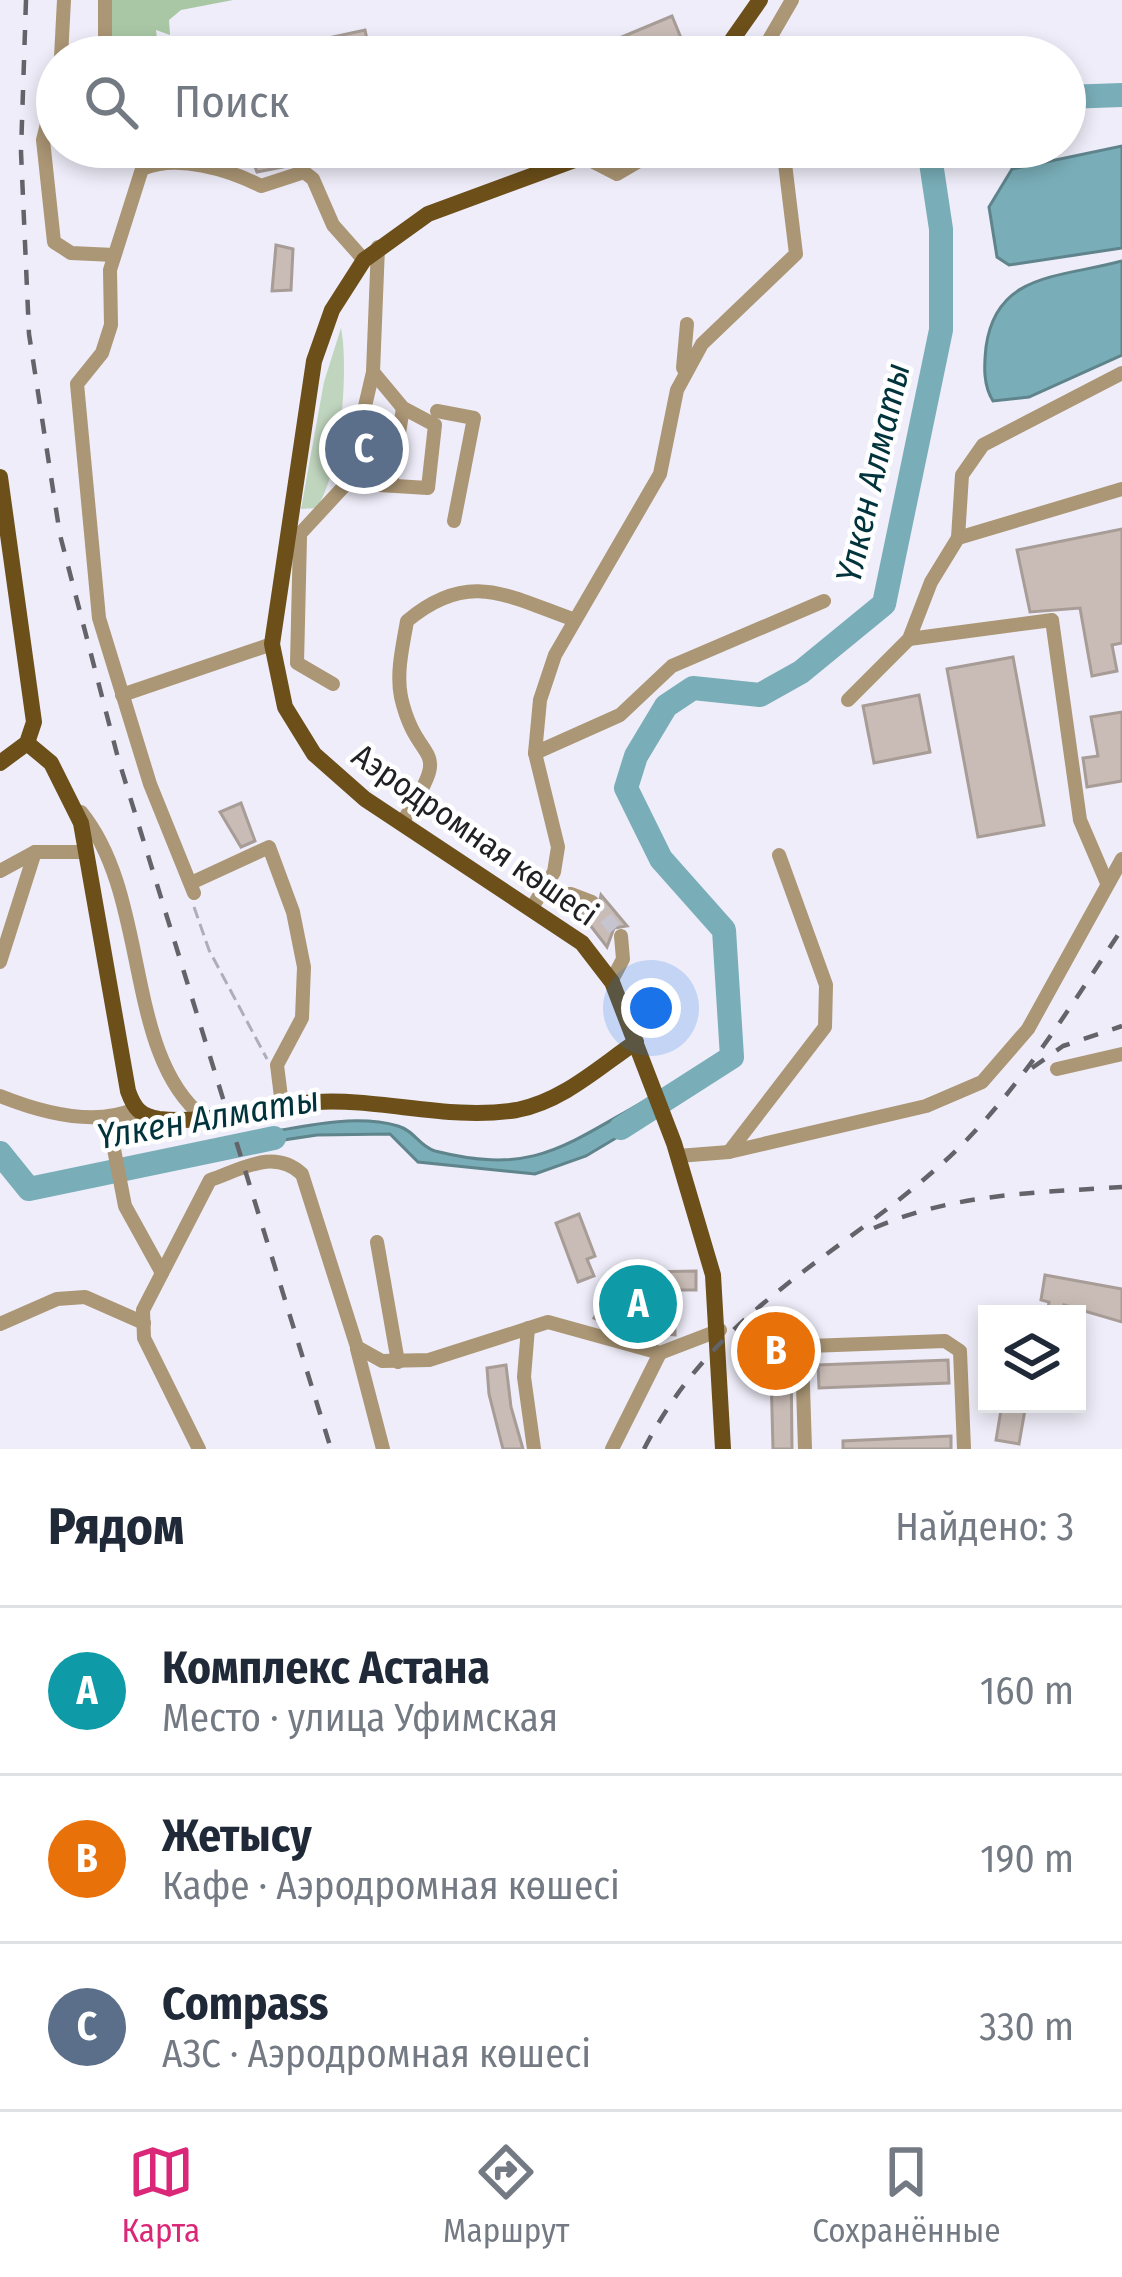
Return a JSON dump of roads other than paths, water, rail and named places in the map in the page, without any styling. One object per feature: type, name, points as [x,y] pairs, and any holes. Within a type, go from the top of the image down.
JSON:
[{"type":"main road","points":[[735,36],[760,0]]},
{"type":"main road","name":"Аэродромная көшесі","points":[[558,168],[428,214],[371,254],[332,310],[314,361],[281,553],[272,644],[285,707],[314,754],[401,824],[538,900],[582,944],[611,982],[676,1149],[713,1275],[720,1330],[723,1449]]},
{"type":"main road","points":[[0,476],[34,722],[27,743],[0,764]]},
{"type":"main road","points":[[27,743],[50,763],[68,797],[86,852],[135,1109],[162,1119],[204,1118],[282,1105],[516,1110],[587,1078],[636,1042]]},
{"type":"street","points":[[62,36],[64,0]]},
{"type":"street","points":[[105,0],[105,36]]},
{"type":"street","points":[[772,36],[792,0]]},
{"type":"street","points":[[46,168],[54,242],[71,254],[114,255]]},
{"type":"street","points":[[147,168],[142,169],[114,255],[111,325],[76,392],[99,618],[192,888],[269,847],[293,912],[305,999],[302,1018],[278,1065],[282,1105]]},
{"type":"street","points":[[203,168],[238,174],[261,186],[304,172],[313,178],[333,225],[371,254],[373,372],[347,483],[281,553]]},
{"type":"street","points":[[677,390],[702,344],[796,254],[786,168]]},
{"type":"street","points":[[538,900],[558,848],[536,753],[540,700],[575,620],[660,474],[687,324]]},
{"type":"street","points":[[347,483],[428,488],[435,425],[403,408],[373,372]]},
{"type":"street","points":[[848,700],[909,639],[931,582],[958,538],[962,475],[983,445],[1122,373]]},
{"type":"street","points":[[391,484],[403,408]]},
{"type":"street","points":[[437,411],[474,418],[454,520]]},
{"type":"street","points":[[958,538],[1122,489]]},
{"type":"street","points":[[300,537],[297,663],[333,684]]},
{"type":"street","points":[[401,824],[431,778],[433,761],[401,698],[406,621],[436,597],[487,589],[575,620]]},
{"type":"street","points":[[536,753],[620,715],[672,666],[824,601]]},
{"type":"street","points":[[909,639],[1052,620],[1080,820],[1107,883]]},
{"type":"street","points":[[122,695],[272,644]]},
{"type":"street","points":[[68,797],[105,842],[168,1074],[182,1100],[204,1118]]},
{"type":"street","points":[[0,871],[35,852],[86,852]]},
{"type":"street","points":[[0,962],[35,852]]},
{"type":"street","points":[[729,1152],[825,1027],[826,985],[779,854]]},
{"type":"street","points":[[676,1149],[729,1152],[926,1106],[982,1082],[1028,1029],[1122,859]]},
{"type":"street","points":[[538,900],[571,894],[592,902]]},
{"type":"street","points":[[611,982],[622,959],[621,935]]},
{"type":"street","points":[[1057,1069],[1122,1054]]},
{"type":"street","points":[[0,1096],[62,1114],[107,1118],[135,1109]]},
{"type":"street","points":[[135,1109],[113,1144],[125,1206],[162,1273]]},
{"type":"street","points":[[199,1449],[144,1338],[143,1310],[210,1180],[269,1160],[288,1161],[302,1174],[357,1347],[383,1449]]},
{"type":"street","points":[[377,1242],[398,1362]]},
{"type":"street","points":[[0,1324],[57,1299],[85,1297],[144,1323]]},
{"type":"street","points":[[357,1347],[370,1358],[429,1360],[548,1322],[572,1324],[660,1353],[720,1330]]},
{"type":"street","points":[[529,1328],[524,1377],[534,1449]]},
{"type":"street","points":[[805,1449],[802,1355],[809,1346],[946,1341],[960,1351],[964,1449]]},
{"type":"street","points":[[612,1449],[660,1353]]},
{"type":"water","points":[[1122,146],[1122,248],[1009,265],[997,257],[989,207],[1012,169],[1086,168],[1086,154]]},
{"type":"water","points":[[1122,261],[1122,355],[1029,397],[993,401],[986,382],[986,347],[992,322],[1003,304],[1034,282]]},
{"type":"water","points":[[643,1102],[651,1117],[586,1156],[535,1174],[418,1162],[390,1134],[317,1135],[243,1146],[241,1137],[319,1124],[379,1122],[404,1128],[435,1151],[468,1158],[522,1158],[567,1144]]},
{"type":"waterway","name":"Үлкен Алматы","points":[[1086,96],[1122,95]]},
{"type":"waterway","name":"Үлкен Алматы","points":[[621,1128],[732,1057],[724,930],[661,859],[626,788],[636,756],[666,706],[693,688],[760,695],[801,672],[884,604],[941,330],[941,229],[932,168]]},
{"type":"waterway","name":"Үлкен Алматы","points":[[0,1153],[29,1189],[274,1138]]},
{"type":"tunnel","points":[[592,902],[621,936]]},
{"type":"railway","points":[[26,0],[21,152],[29,334],[60,535],[118,758],[331,1449]]},
{"type":"railway","points":[[644,1449],[673,1400],[742,1322],[904,1196],[971,1136],[1040,1050],[1122,929]]},
{"type":"railway","points":[[1032,1068],[1063,1046],[1122,1026]]},
{"type":"railway","points":[[874,1228],[965,1201],[1122,1187]]},
{"type":"place","name":"Compass","points":[[364,449]]},
{"type":"place","name":"Комплекс Астана","points":[[638,1304]]},
{"type":"place","name":"Жетысу","points":[[776,1351]]}]
